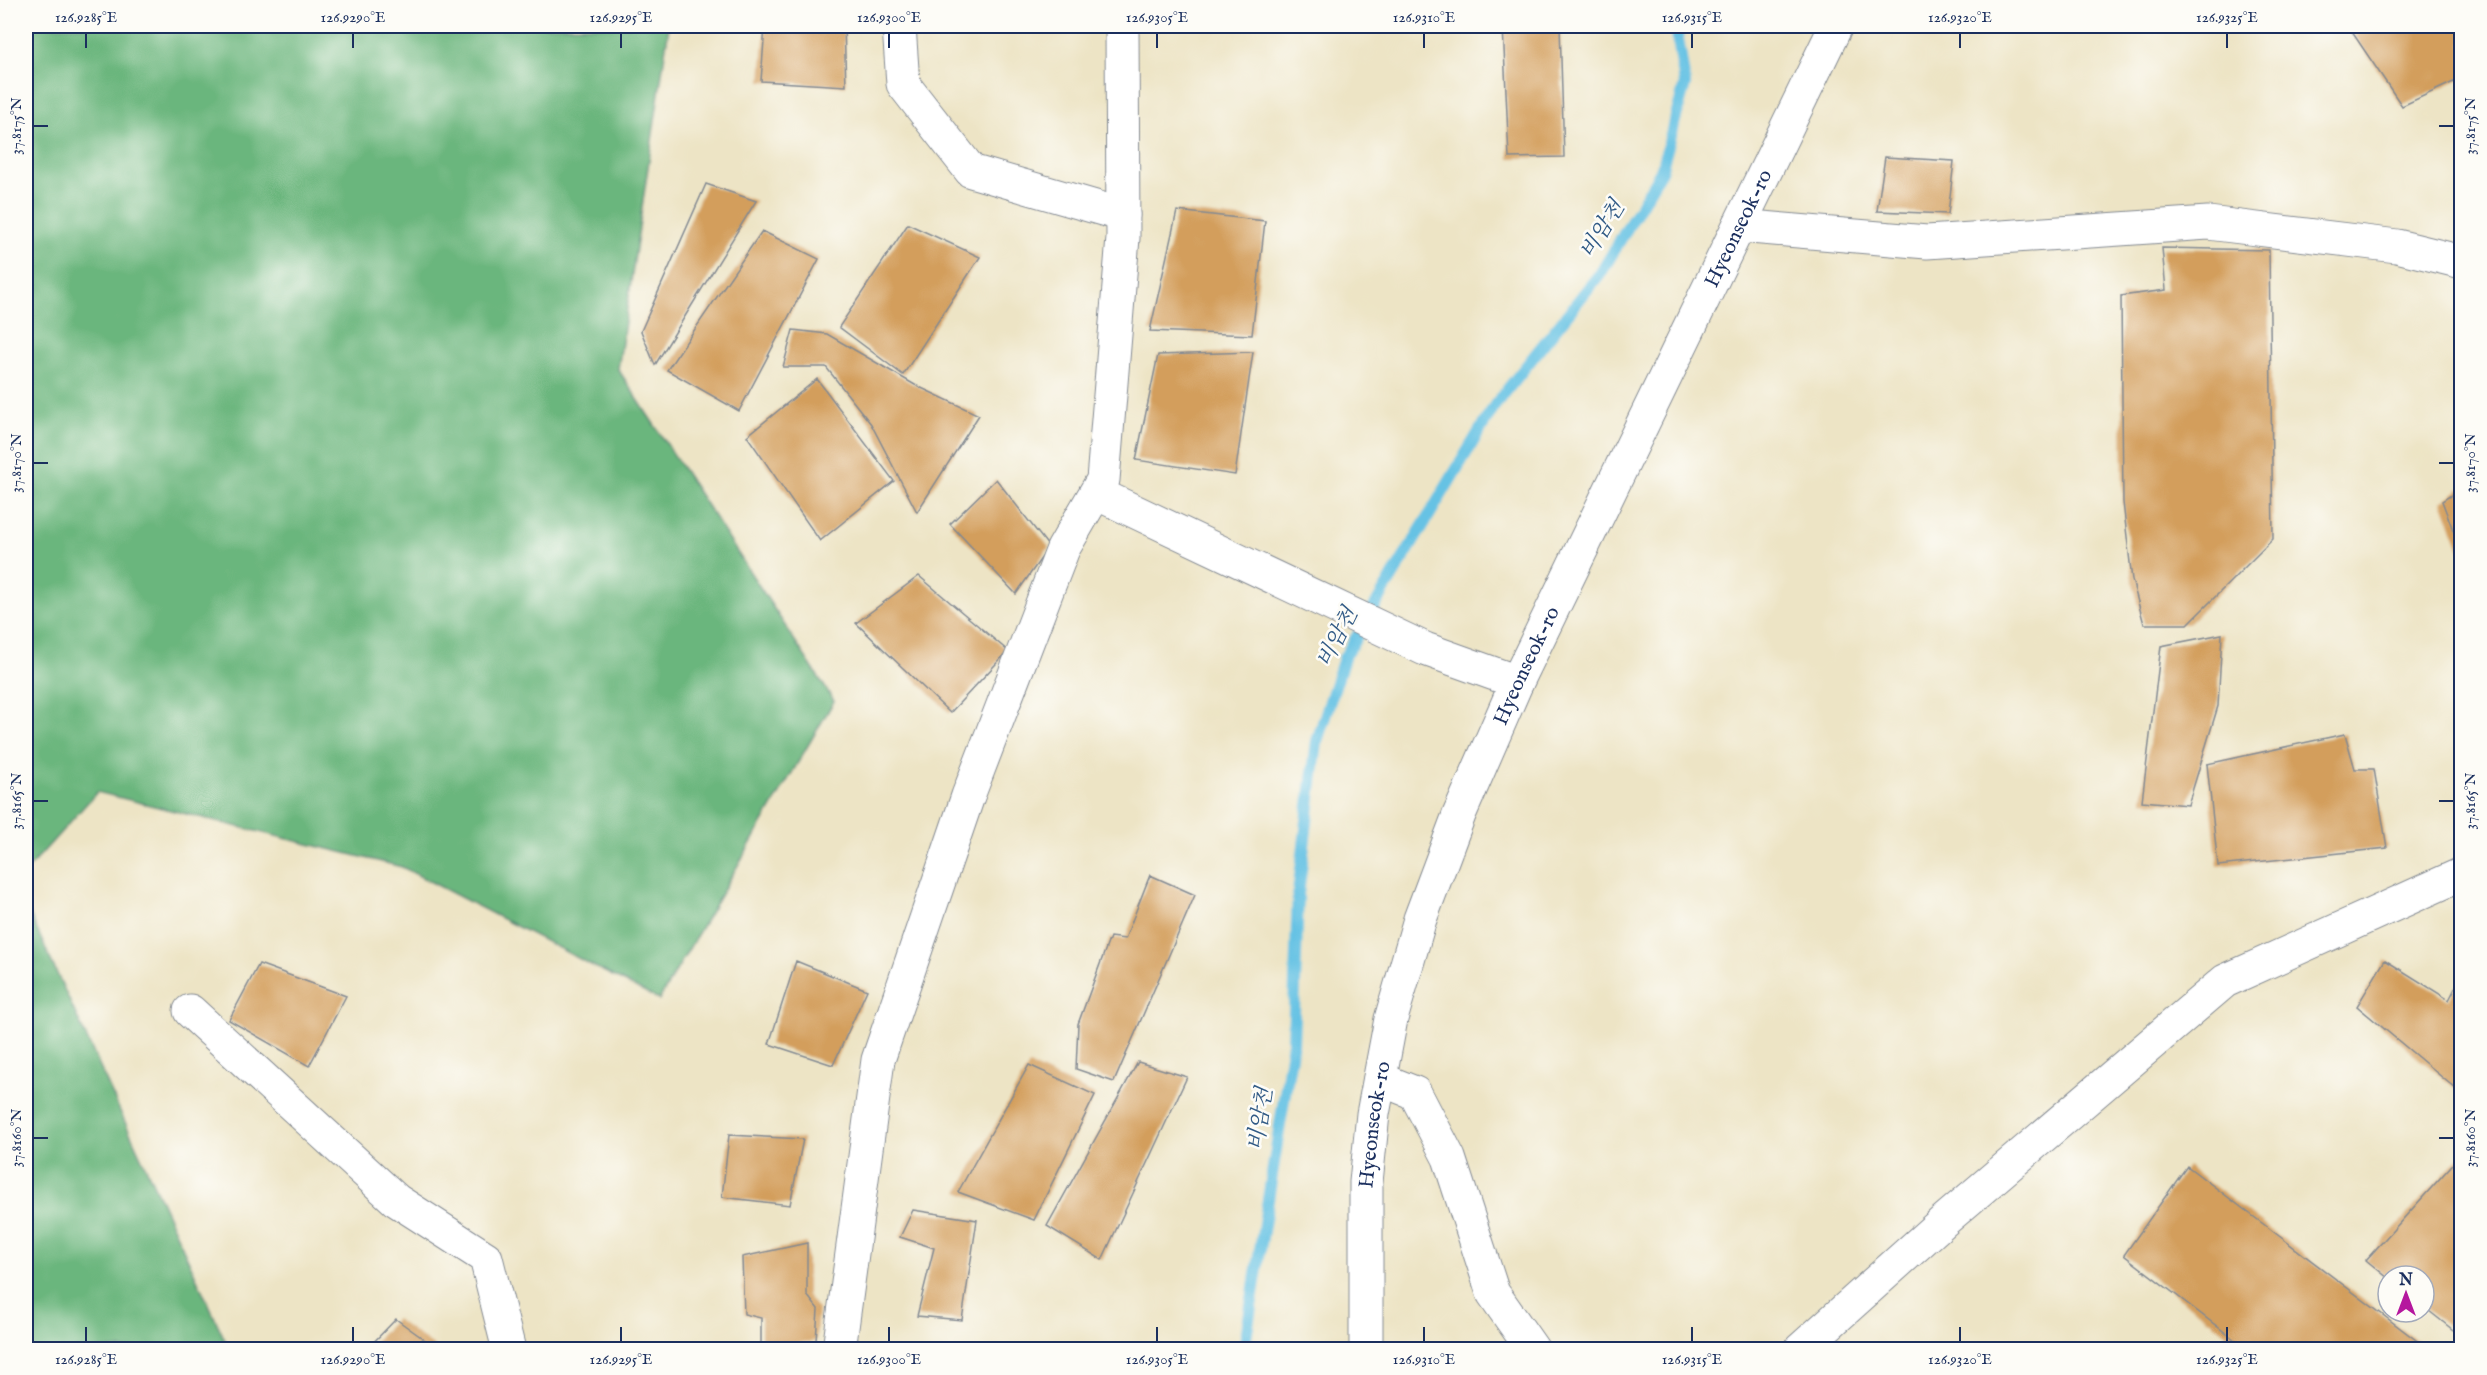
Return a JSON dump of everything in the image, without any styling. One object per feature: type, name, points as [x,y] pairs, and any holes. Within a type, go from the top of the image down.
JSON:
[{"type":"street","points":[[898,26],[903,84],[971,171],[1123,215]]},
{"type":"street","points":[[839,1350],[878,1060],[977,773],[1063,549],[1103,480],[1123,238],[1122,26]]},
{"type":"street","name":"Hyeonseok-ro","points":[[1366,1350],[1366,1182],[1373,1114],[1390,1019],[1420,919],[1459,815],[1517,682],[1836,26]]},
{"type":"street","points":[[1739,226],[1927,242],[2208,224],[2397,246],[2462,262]]},
{"type":"street","points":[[1095,493],[1425,649],[1517,682]]},
{"type":"street","points":[[1800,1350],[1946,1219],[2225,981],[2462,874]]},
{"type":"street","points":[[190,1011],[396,1200],[486,1258],[509,1350]]},
{"type":"street","points":[[1380,1079],[1415,1094],[1449,1158],[1493,1293],[1533,1350]]},
{"type":"green space","points":[[26,26],[669,26],[618,369],[834,701],[659,1000],[402,867],[97,792],[26,871]]},
{"type":"green space","points":[[26,906],[229,1349],[26,1349]]},
{"type":"building","points":[[765,26],[844,26],[846,86],[761,81]]},
{"type":"building","points":[[1503,26],[1560,26],[1564,157],[1509,158]]},
{"type":"building","points":[[2348,26],[2462,26],[2462,78],[2402,106]]},
{"type":"building","points":[[1885,157],[1954,161],[1948,214],[1877,211]]},
{"type":"building","points":[[706,184],[756,201],[655,365],[641,331]]},
{"type":"building","points":[[1177,211],[1265,221],[1252,335],[1150,331]]},
{"type":"building","points":[[908,224],[980,257],[903,375],[839,327]]},
{"type":"building","points":[[762,231],[819,259],[739,411],[667,370]]},
{"type":"building","points":[[2162,248],[2269,250],[2273,539],[2188,624],[2144,624],[2132,580],[2123,502],[2121,296],[2166,290]]},
{"type":"building","points":[[793,330],[827,334],[915,385],[979,415],[917,512],[871,424],[826,367],[783,367]]},
{"type":"building","points":[[1253,352],[1235,475],[1136,460],[1158,355]]},
{"type":"building","points":[[817,379],[894,481],[820,541],[747,436]]},
{"type":"building","points":[[996,479],[1049,547],[1016,594],[950,524]]},
{"type":"building","points":[[2462,488],[2462,551],[2461,551],[2442,501]]},
{"type":"building","points":[[919,576],[1008,651],[950,713],[856,623]]},
{"type":"building","points":[[2222,634],[2218,706],[2188,805],[2142,801],[2161,646]]},
{"type":"building","points":[[2345,734],[2355,769],[2374,769],[2387,848],[2218,866],[2207,764]]},
{"type":"building","points":[[1150,875],[1195,895],[1114,1082],[1076,1069],[1078,1024],[1110,937],[1125,939]]},
{"type":"building","points":[[2385,960],[2449,1000],[2462,975],[2462,1094],[2357,1006]]},
{"type":"building","points":[[796,961],[867,990],[833,1065],[769,1044]]},
{"type":"building","points":[[259,964],[346,996],[309,1066],[229,1020]]},
{"type":"building","points":[[1138,1062],[1187,1077],[1102,1260],[1047,1226]]},
{"type":"building","points":[[1029,1065],[1095,1095],[1034,1220],[958,1192]]},
{"type":"building","points":[[729,1135],[803,1139],[790,1205],[722,1197]]},
{"type":"building","points":[[2462,1154],[2462,1337],[2436,1316],[2436,1264],[2376,1264],[2376,1268],[2366,1260]]},
{"type":"building","points":[[2187,1166],[2376,1310],[2376,1324],[2395,1324],[2429,1350],[2248,1350],[2124,1255]]},
{"type":"building","points":[[913,1210],[977,1220],[962,1320],[917,1316],[934,1248],[900,1237]]},
{"type":"building","points":[[807,1243],[807,1295],[818,1309],[816,1341],[761,1347],[761,1318],[744,1314],[742,1257]]},
{"type":"building","points":[[396,1319],[439,1350],[366,1350]]},
{"type":"waterway","name":"비암천","points":[[1244,1350],[1293,1043],[1298,894],[1317,741],[1344,658],[1495,405],[1602,271],[1661,171],[1685,84],[1676,26]]}]
